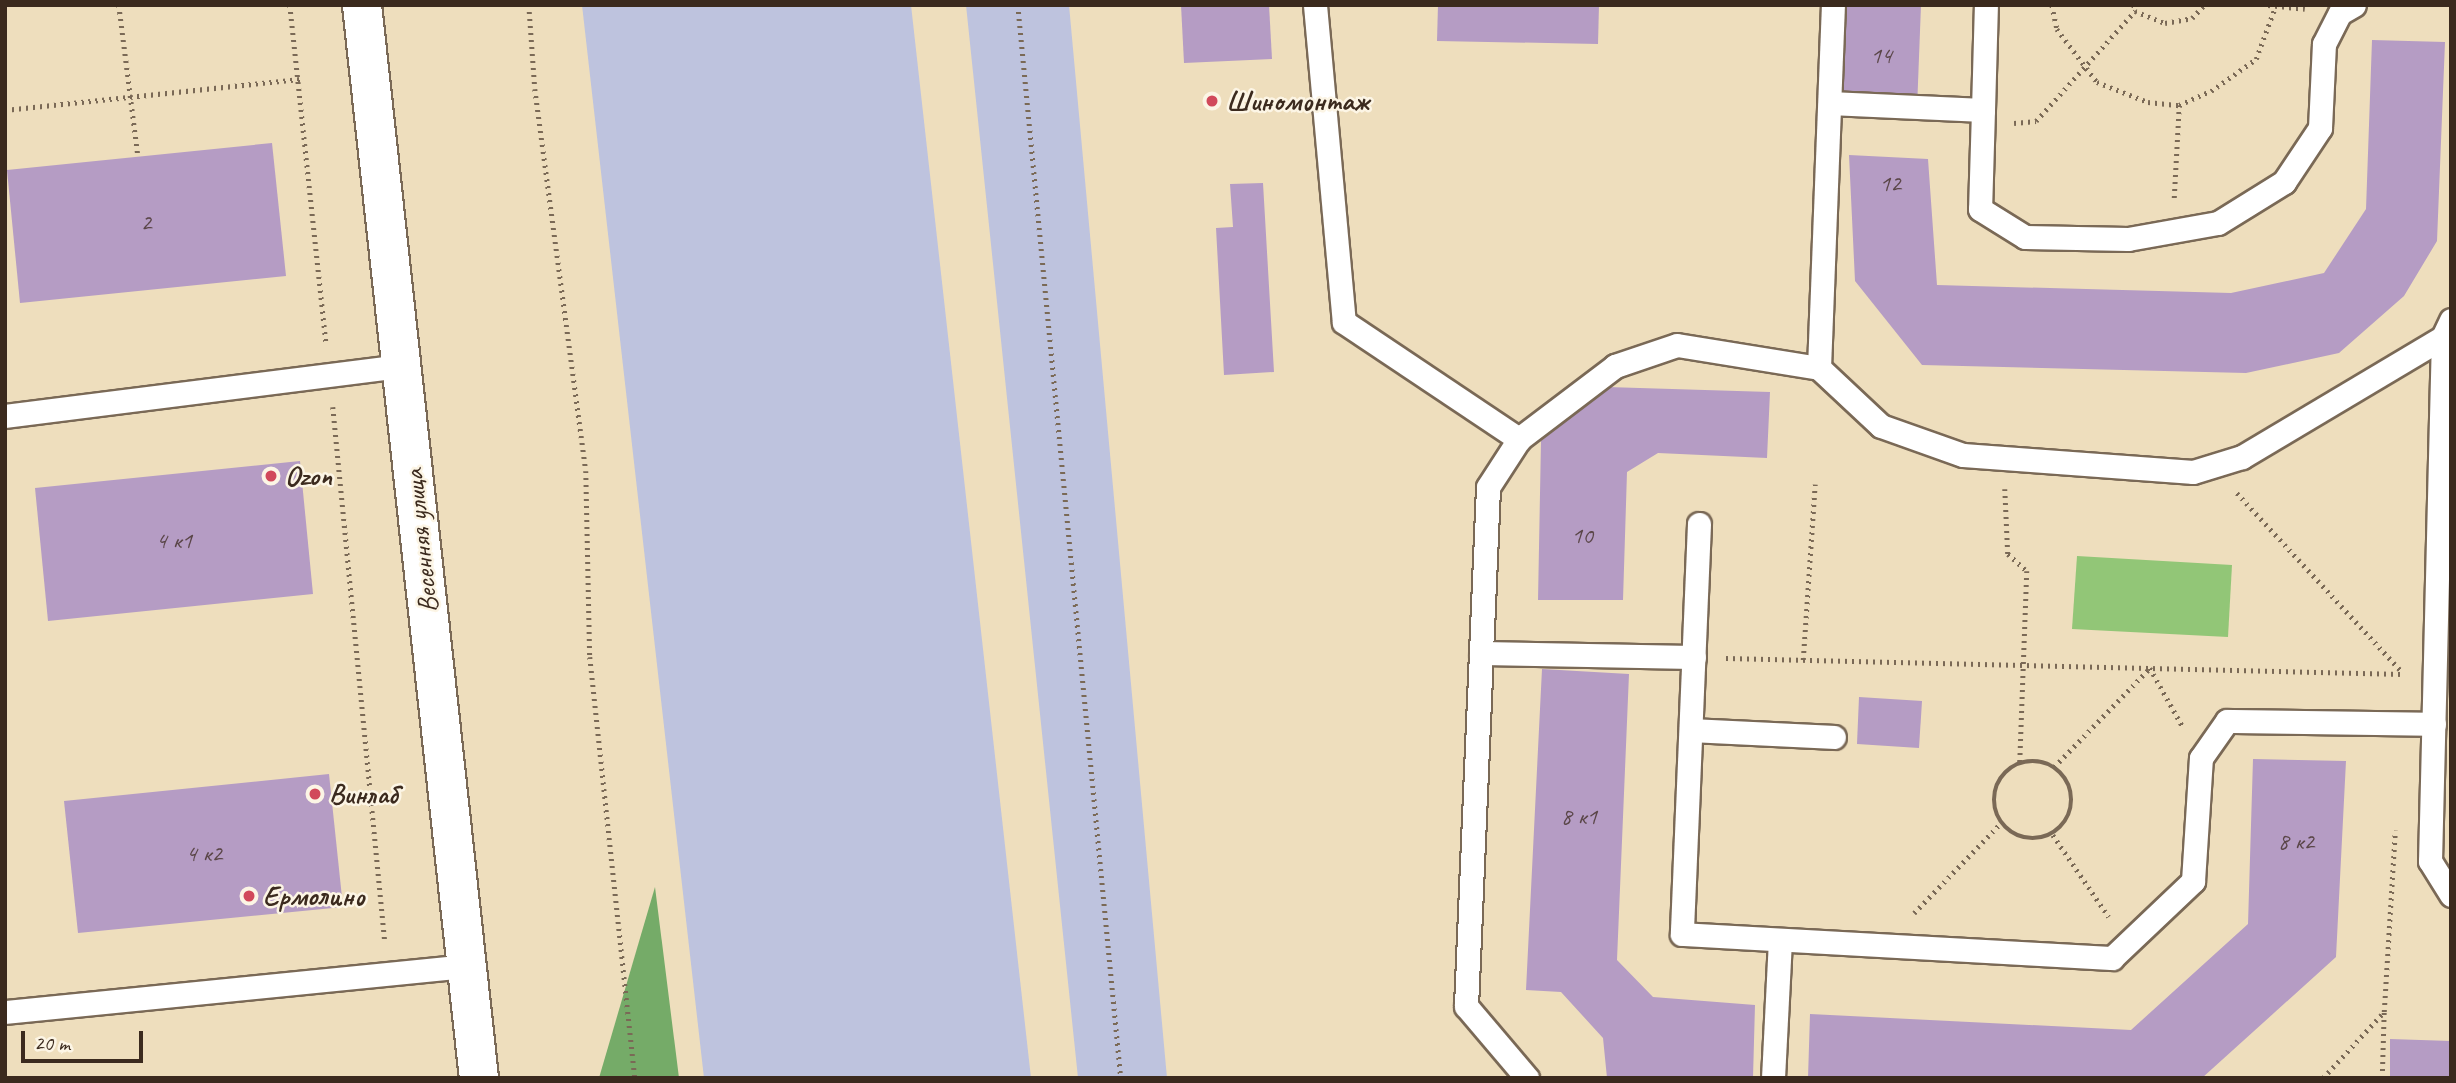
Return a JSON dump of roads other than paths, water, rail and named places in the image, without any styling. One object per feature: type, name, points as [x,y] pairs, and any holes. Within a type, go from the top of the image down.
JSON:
[{"type":"street","name":"Весенняя улица","points":[[362,5],[469,966],[479,1078]]},
{"type":"lane","points":[[1315,5],[1344,322],[1519,439]]},
{"type":"lane","points":[[1819,368],[1833,5]]},
{"type":"lane","points":[[1986,5],[1980,209],[2025,237],[2128,239],[2218,223],[2284,182],[2320,128],[2324,44],[2340,13],[2354,5]]},
{"type":"lane","points":[[1830,103],[1983,118]]},
{"type":"lane","points":[[1527,1078],[1466,1006],[1488,487],[1519,439],[1615,366],[1677,345],[1819,368],[1881,426],[1963,455],[2193,472],[2242,457],[2447,329]]},
{"type":"lane","points":[[2447,329],[2446,455],[2435,672],[2430,861],[2451,895]]},
{"type":"lane","points":[[5,416],[402,366]]},
{"type":"lane","points":[[1699,524],[1682,934],[1780,942],[1885,944],[2112,958],[2193,881],[2201,758],[2227,721],[2434,724]]},
{"type":"lane","points":[[1481,653],[1694,657]]},
{"type":"lane","points":[[1690,730],[1834,737]]},
{"type":"lane","points":[[1773,1078],[1780,942]]},
{"type":"lane","points":[[5,1012],[469,966]]},
{"type":"place","name":"Шиномонтаж","points":[[1212,101]]},
{"type":"place","name":"Ozon","points":[[271,476]]},
{"type":"place","name":"Винлаб","points":[[315,794]]},
{"type":"place","name":"Ермолино","points":[[249,896]]}]
